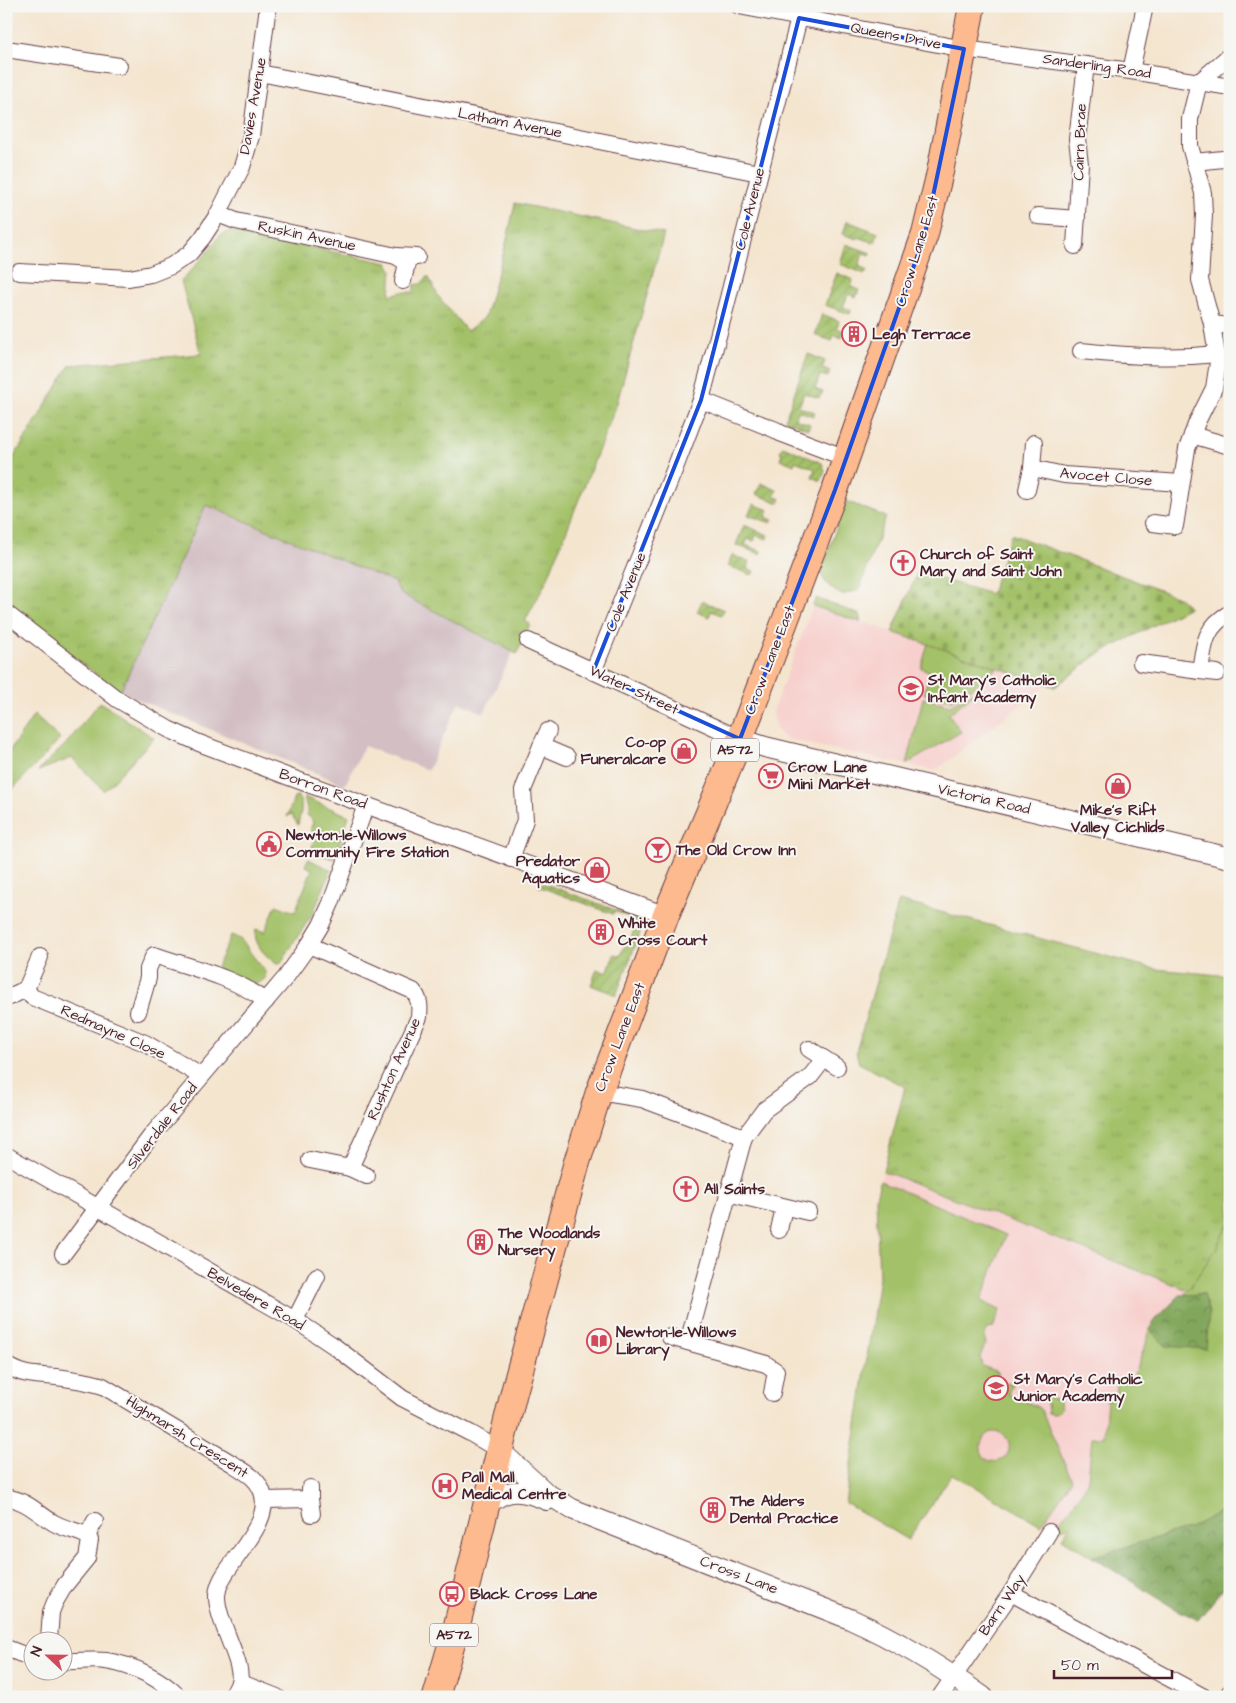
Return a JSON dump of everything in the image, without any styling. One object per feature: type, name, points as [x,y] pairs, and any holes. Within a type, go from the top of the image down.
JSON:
[{"type":"main road","name":"Crow Lane East","points":[[499,1450],[577,1162],[599,1092],[666,915],[740,738],[846,458],[925,234],[940,172],[972,6]]},
{"type":"main road","name":"A572","points":[[436,1697],[457,1625],[499,1450]]},
{"type":"street","name":"Davies Avenue","points":[[18,272],[129,278],[151,274],[171,266],[189,254],[218,214],[242,167],[251,136],[268,6]]},
{"type":"street","name":"Queens Drive","points":[[739,6],[964,48]]},
{"type":"street","points":[[1131,71],[1145,6]]},
{"type":"street","name":"Cole Avenue","points":[[593,672],[701,400],[799,18]]},
{"type":"street","name":"Sanderling Road","points":[[964,48],[1230,86]]},
{"type":"street","points":[[6,49],[119,66]]},
{"type":"street","points":[[1153,523],[1175,526],[1181,483],[1192,435],[1214,388],[1217,374],[1217,354],[1212,324],[1200,280],[1204,215],[1203,193],[1190,146],[1190,119],[1199,82],[1230,55]]},
{"type":"street","name":"Cairn Brae","points":[[1075,246],[1080,164],[1077,139],[1086,65]]},
{"type":"street","name":"Latham Avenue","points":[[260,74],[759,173]]},
{"type":"street","points":[[1194,162],[1223,159],[1230,161]]},
{"type":"street","name":"Ruskin Avenue","points":[[218,214],[236,221],[396,256],[417,257]]},
{"type":"street","points":[[1038,216],[1077,219]]},
{"type":"street","points":[[396,256],[407,263],[403,281]]},
{"type":"street","points":[[1212,324],[1230,326]]},
{"type":"street","points":[[1081,350],[1120,356],[1153,358],[1217,354]]},
{"type":"street","points":[[701,400],[846,458]]},
{"type":"street","points":[[1192,435],[1230,446]]},
{"type":"street","points":[[1027,490],[1032,468],[1034,443]]},
{"type":"street","name":"Avocet Close","points":[[1032,468],[1064,475],[1181,483]]},
{"type":"street","name":"Borron Road","points":[[6,613],[117,699],[168,729],[238,758],[666,915]]},
{"type":"street","points":[[1200,671],[1206,638],[1213,626],[1230,613]]},
{"type":"street","name":"Water Street","points":[[528,641],[740,738]]},
{"type":"street","points":[[1141,663],[1217,674]]},
{"type":"street","name":"Victoria Road","points":[[740,738],[765,747],[1230,858]]},
{"type":"street","points":[[511,859],[525,820],[523,790],[544,739],[567,757]]},
{"type":"street","name":"Silverdale Road","points":[[63,1254],[151,1136],[286,977],[309,945],[331,903],[366,805]]},
{"type":"street","name":"Rushton Avenue","points":[[309,945],[413,991],[418,997],[420,1007],[419,1017],[350,1168]]},
{"type":"street","points":[[138,1012],[148,978],[148,969],[154,955],[225,978],[252,990],[266,1001]]},
{"type":"street","points":[[6,998],[26,989],[40,957]]},
{"type":"street","name":"Redmayne Close","points":[[26,989],[32,997],[145,1043],[201,1076]]},
{"type":"street","points":[[688,1342],[727,1193],[744,1137],[764,1110],[831,1063],[809,1048]]},
{"type":"street","points":[[599,1092],[642,1099],[744,1137]]},
{"type":"street","name":"Belvedere Road","points":[[6,1155],[294,1320],[334,1346],[402,1398],[499,1450]]},
{"type":"street","points":[[310,1160],[350,1168],[367,1176]]},
{"type":"street","points":[[727,1193],[808,1212]]},
{"type":"street","points":[[779,1230],[784,1207]]},
{"type":"street","points":[[294,1320],[317,1276]]},
{"type":"street","points":[[670,1337],[766,1364],[776,1371],[772,1393]]},
{"type":"street","name":"Highmarsh Crescent","points":[[6,1365],[14,1370],[30,1375],[88,1381],[103,1386],[253,1478],[265,1500]]},
{"type":"street","name":"Cross Lane","points":[[499,1450],[546,1493],[572,1510],[850,1619],[888,1636],[983,1697]]},
{"type":"street","points":[[485,1507],[504,1493],[522,1492],[531,1493],[572,1510]]},
{"type":"street","points":[[6,1497],[18,1500],[34,1508],[54,1523],[78,1531],[90,1540],[87,1558],[65,1585],[55,1602],[51,1612],[49,1630]]},
{"type":"street","points":[[276,1697],[235,1690],[239,1668],[220,1616],[217,1605],[218,1592],[221,1581],[227,1571],[255,1531],[262,1517],[265,1500],[310,1500]]},
{"type":"street","points":[[87,1536],[96,1521]]},
{"type":"street","name":"Barn Way","points":[[940,1697],[1011,1593],[1049,1532]]},
{"type":"street","points":[[1011,1593],[1204,1697]]},
{"type":"street","points":[[6,1648],[22,1654]]},
{"type":"street","points":[[72,1660],[106,1661],[126,1666],[152,1676],[164,1683],[180,1697]]},
{"type":"street","points":[[1227,1697],[1230,1692]]},
{"type":"highlighted area","points":[[799,18],[964,49],[925,234],[835,490],[740,739],[593,672],[701,400]]},
{"type":"shaded area","points":[[205,505],[394,582],[401,594],[517,654],[513,652],[484,713],[459,702],[428,770],[364,746],[345,785],[120,692]]},
{"type":"shaded area","name":"St Mary's Catholic Infant Academy","points":[[813,606],[1048,684],[935,771],[786,739],[776,728],[773,710]]},
{"type":"shaded area","name":"St Mary's Catholic Junior Academy","points":[[883,1171],[1188,1290],[1159,1322],[1071,1525],[1066,1529],[1052,1532],[952,1474],[908,1540],[845,1503],[879,1278],[876,1197]]},
{"type":"green space","points":[[515,203],[664,234],[616,406],[547,580],[525,621],[530,624],[517,654],[401,594],[394,582],[206,505],[120,692],[6,604],[6,452],[14,457],[70,365],[201,354],[181,281],[206,254],[220,235],[231,231],[388,263],[392,270],[390,296],[400,292],[414,292],[414,285],[421,284],[428,276],[438,296],[467,331],[485,317],[506,244]]},
{"type":"green space","points":[[847,221],[878,233],[875,243],[843,234]]},
{"type":"green space","points":[[846,244],[871,253],[870,255],[863,253],[859,266],[867,270],[865,274],[840,264]]},
{"type":"green space","points":[[837,273],[853,280],[851,287],[859,290],[856,297],[848,294],[843,307],[851,310],[850,314],[825,305]]},
{"type":"green space","points":[[822,314],[839,321],[837,328],[844,331],[842,338],[834,335],[832,341],[815,335]]},
{"type":"green space","points":[[808,354],[825,361],[822,369],[830,371],[828,377],[820,375],[815,389],[823,392],[819,398],[804,393],[799,407],[815,412],[813,416],[798,411],[795,419],[810,424],[808,429],[785,420]]},
{"type":"green space","points":[[783,446],[822,463],[825,471],[821,481],[812,477],[815,469],[795,461],[794,465],[780,459],[782,453],[780,452]]},
{"type":"green space","points":[[761,483],[777,490],[774,496],[781,499],[779,503],[756,494]]},
{"type":"green space","points":[[846,501],[886,517],[859,590],[842,595],[826,583],[821,572]]},
{"type":"green space","points":[[753,504],[769,510],[766,517],[773,520],[771,523],[748,515]]},
{"type":"green space","points":[[744,525],[768,535],[767,539],[756,535],[754,541],[748,539],[745,545],[761,551],[760,554],[736,545]]},
{"type":"green space","points":[[1011,534],[1178,597],[1189,607],[1097,655],[1055,687],[892,632],[918,572],[991,594]]},
{"type":"green space","points":[[732,555],[750,562],[747,569],[754,571],[752,575],[728,566]]},
{"type":"green space","points":[[816,598],[860,615],[860,622],[813,606]]},
{"type":"green space","points":[[702,601],[724,610],[721,615],[711,611],[709,617],[697,612]]},
{"type":"green space","points":[[928,643],[998,667],[972,688],[951,700],[924,694],[929,671],[921,668]]},
{"type":"green space","points":[[972,693],[949,714],[961,732],[907,764],[923,698],[950,705]]},
{"type":"green space","points":[[100,702],[154,738],[104,791],[72,758],[38,771],[66,744]]},
{"type":"green space","points":[[34,715],[60,739],[11,791],[6,787],[6,756]]},
{"type":"green space","points":[[297,795],[301,807],[298,825],[291,814],[287,817]]},
{"type":"green space","points":[[304,797],[349,816],[334,859],[311,851],[316,834],[312,832],[313,822],[307,815]]},
{"type":"green space","points":[[308,859],[331,870],[313,913],[280,964],[277,964],[264,954],[258,944],[255,934],[256,929],[265,932],[276,905],[295,912],[312,869],[305,866]]},
{"type":"green space","points":[[540,882],[637,918],[640,927],[639,936],[616,995],[591,985],[597,969],[607,973],[614,954],[620,956],[627,940],[630,940],[636,925],[632,918],[614,911],[613,914],[538,886]]},
{"type":"green space","points":[[899,901],[1155,969],[1230,976],[1230,1219],[1216,1249],[1188,1290],[883,1171],[905,1087],[859,1063],[856,1052]]},
{"type":"green space","points":[[231,935],[243,941],[263,968],[266,975],[265,979],[261,982],[255,984],[216,969]]},
{"type":"green space","points":[[880,1181],[1006,1235],[981,1301],[1000,1310],[993,1328],[988,1329],[984,1337],[986,1343],[980,1357],[982,1366],[998,1372],[999,1381],[1012,1385],[1008,1394],[1041,1410],[1072,1480],[1041,1525],[952,1474],[908,1540],[845,1503],[879,1278],[876,1197]],"holes":[[[992,1432],[1001,1433],[1009,1444],[1006,1456],[995,1462],[986,1459],[981,1451],[982,1440]]]},
{"type":"green space","points":[[1227,1225],[1230,1225],[1230,1507],[1190,1528],[1092,1557],[1062,1538],[1070,1526],[1052,1532],[1081,1493],[1088,1480],[1092,1437],[1104,1437],[1107,1400],[1116,1400],[1117,1383],[1108,1379],[1109,1377],[1130,1384],[1148,1339],[1149,1329],[1166,1346],[1204,1294],[1184,1295],[1216,1249]]},
{"type":"green space","points":[[1204,1294],[1209,1314],[1206,1349],[1166,1346],[1149,1329],[1180,1295]]},
{"type":"green space","points":[[1044,1395],[1058,1401],[1061,1409],[1054,1414],[1048,1413],[1047,1403],[1042,1400]]},
{"type":"green space","points":[[1230,1507],[1230,1580],[1198,1620],[1174,1608],[1092,1557],[1190,1528]]},
{"type":"place","name":"Legh Terrace","points":[[854,334]]},
{"type":"place","name":"Church of Saint Mary and Saint John","points":[[903,563]]},
{"type":"place","name":"St Mary's Catholic Infant Academy","points":[[911,689]]},
{"type":"place","name":"Co-op Funeralcare","points":[[684,751]]},
{"type":"place","name":"Crow Lane Mini Market","points":[[771,776]]},
{"type":"place","name":"Mike's Rift Valley Cichlids","points":[[1118,786]]},
{"type":"place","name":"Newton-le-Willows Community Fire Station","points":[[269,844]]},
{"type":"place","name":"The Old Crow Inn","points":[[658,850]]},
{"type":"place","name":"Predator Aquatics","points":[[597,870]]},
{"type":"place","name":"White Cross Court","points":[[601,932]]},
{"type":"place","name":"All Saints","points":[[686,1189]]},
{"type":"place","name":"The Woodlands Nursery","points":[[480,1242]]},
{"type":"place","name":"Newton-le-Willows Library","points":[[599,1341]]},
{"type":"place","name":"St Mary's Catholic Junior Academy","points":[[996,1388]]},
{"type":"place","name":"Pall Mall Medical Centre","points":[[445,1486]]},
{"type":"place","name":"The Alders Dental Practice","points":[[713,1510]]},
{"type":"place","name":"Black Cross Lane","points":[[452,1594]]}]
